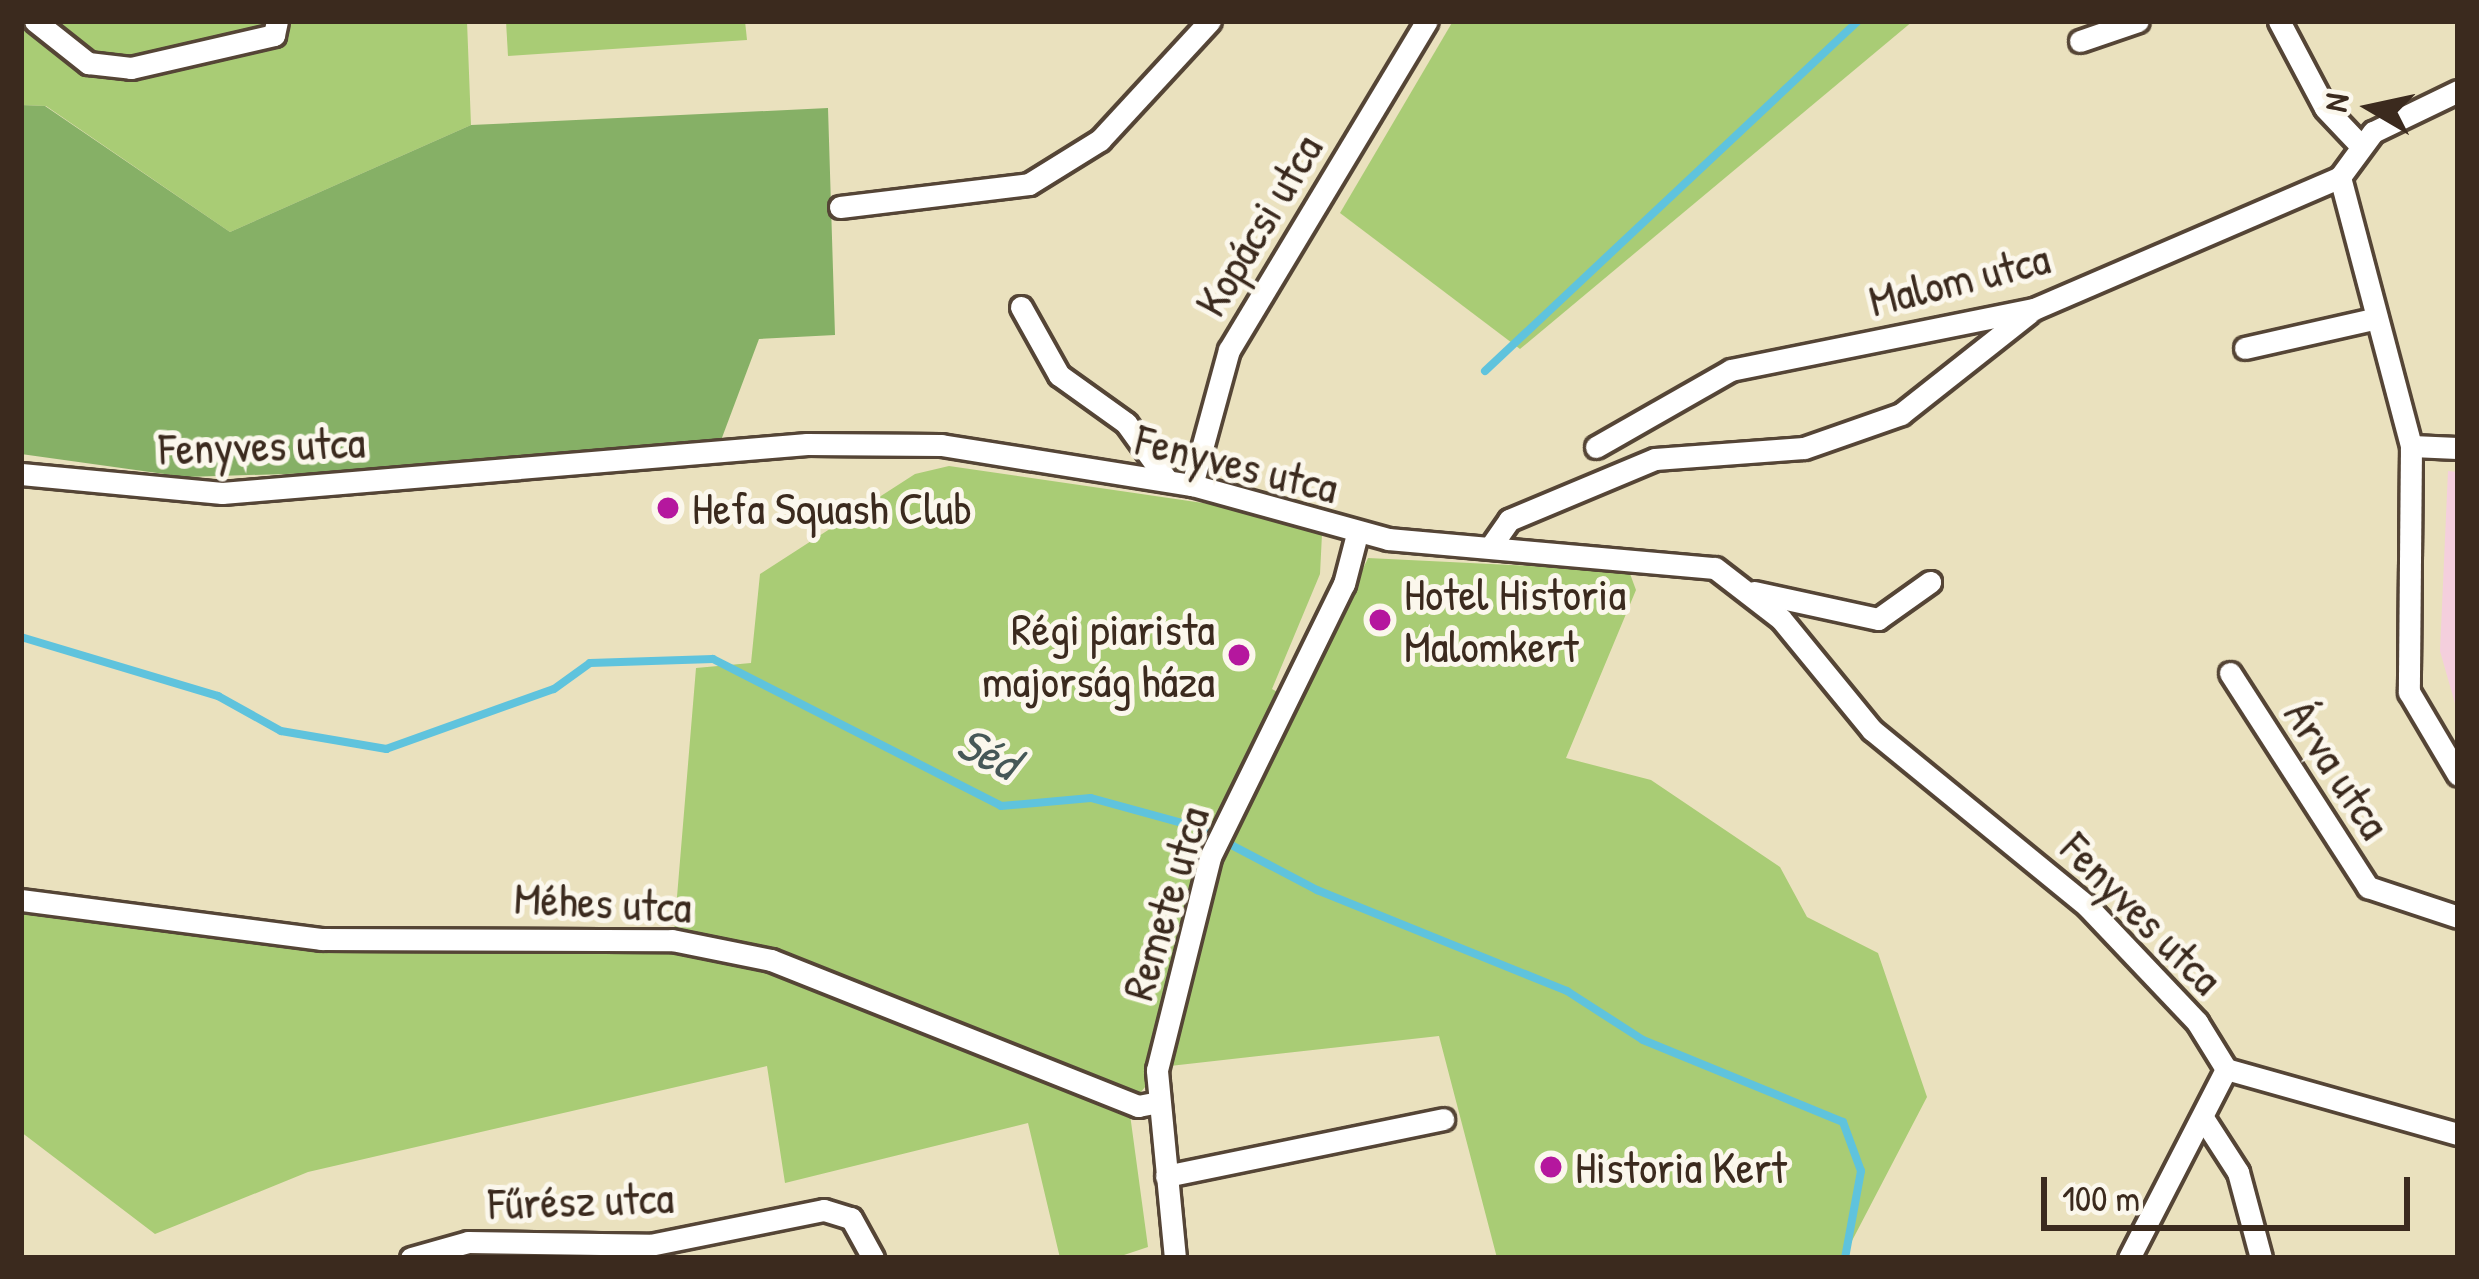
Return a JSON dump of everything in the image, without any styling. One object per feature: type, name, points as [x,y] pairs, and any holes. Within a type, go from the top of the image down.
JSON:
[{"type":"street","points":[[35,21],[88,63],[131,68],[274,34],[278,21]]},
{"type":"street","points":[[840,207],[1029,184],[1100,140],[1210,21]]},
{"type":"street","name":"Kopácsi utca","points":[[1192,484],[1229,350],[1427,21]]},
{"type":"street","points":[[2080,41],[2138,21]]},
{"type":"street","points":[[2279,21],[2325,108],[2360,146]]},
{"type":"street","points":[[2458,92],[2360,146],[2340,177],[2373,319],[2410,446],[2409,692],[2458,775]]},
{"type":"street","name":"Malom utca","points":[[1596,447],[1732,370],[2034,309],[2340,177]]},
{"type":"street","points":[[1021,308],[1059,375],[1126,424],[1167,480]]},
{"type":"street","points":[[1491,546],[1509,520],[1655,459],[1804,448],[1901,414],[2034,309]]},
{"type":"street","points":[[2245,348],[2373,319]]},
{"type":"street","name":"Fenyves utca","points":[[21,473],[222,493],[861,443],[1192,484],[1358,534],[1675,558],[1754,592],[1872,730],[2087,906],[2197,1022],[2226,1069]]},
{"type":"street","points":[[2410,446],[2458,448]]},
{"type":"street","name":"Remete utca","points":[[1175,1258],[1154,1103],[1210,857],[1287,706],[1358,534]]},
{"type":"street","points":[[1754,592],[1878,619],[1930,582]]},
{"type":"street","name":"Árva utca","points":[[2230,674],[2368,887],[2458,917]]},
{"type":"street","name":"Méhes utca","points":[[21,900],[321,939],[672,940],[771,959],[1138,1106],[1154,1103]]},
{"type":"street","points":[[2129,1258],[2205,1121],[2226,1069],[2458,1135]]},
{"type":"street","points":[[1166,1176],[1443,1119]]},
{"type":"street","points":[[2205,1121],[2238,1172],[2261,1258]]},
{"type":"street","name":"Fűrész utca","points":[[411,1258],[469,1242],[584,1252],[650,1246],[824,1210],[851,1219],[873,1258]]},
{"type":"shaded area","points":[[2448,471],[2458,472],[2458,714],[2440,651]]},
{"type":"green space","points":[[21,21],[467,21],[471,125],[230,232],[46,106],[21,105]]},
{"type":"green space","points":[[506,21],[745,21],[747,40],[508,56]]},
{"type":"green space","points":[[1453,21],[1913,21],[1520,349],[1340,213]]},
{"type":"green space","points":[[21,105],[45,106],[230,232],[471,125],[828,108],[835,335],[759,339],[720,443],[606,464],[186,477],[21,454]]},
{"type":"green space","points":[[949,466],[1258,511],[1322,534],[1320,574],[1272,689],[1299,704],[1368,558],[1629,571],[1636,590],[1566,758],[1651,780],[1780,867],[1807,917],[1878,953],[1927,1097],[1843,1258],[1497,1258],[1439,1036],[1161,1067],[1129,1107],[1148,1247],[1115,1258],[1060,1258],[1028,1123],[785,1183],[767,1066],[308,1172],[155,1234],[21,1132],[21,907],[330,943],[674,933],[696,668],[751,663],[760,574],[915,474]]},
{"type":"waterway","points":[[1485,371],[1858,21]]},
{"type":"waterway","name":"Séd","points":[[21,637],[218,696],[281,731],[386,749],[554,689],[590,663],[713,659],[1001,806],[1091,798],[1197,827],[1317,890],[1567,991],[1643,1040],[1843,1122],[1861,1171],[1845,1258]]},
{"type":"place","name":"Hefa Squash Club","points":[[668,508]]},
{"type":"place","name":"Hotel Historia Malomkert","points":[[1380,620]]},
{"type":"place","name":"Régi piarista majorság háza","points":[[1239,655]]},
{"type":"place","name":"Historia Kert","points":[[1551,1167]]}]
